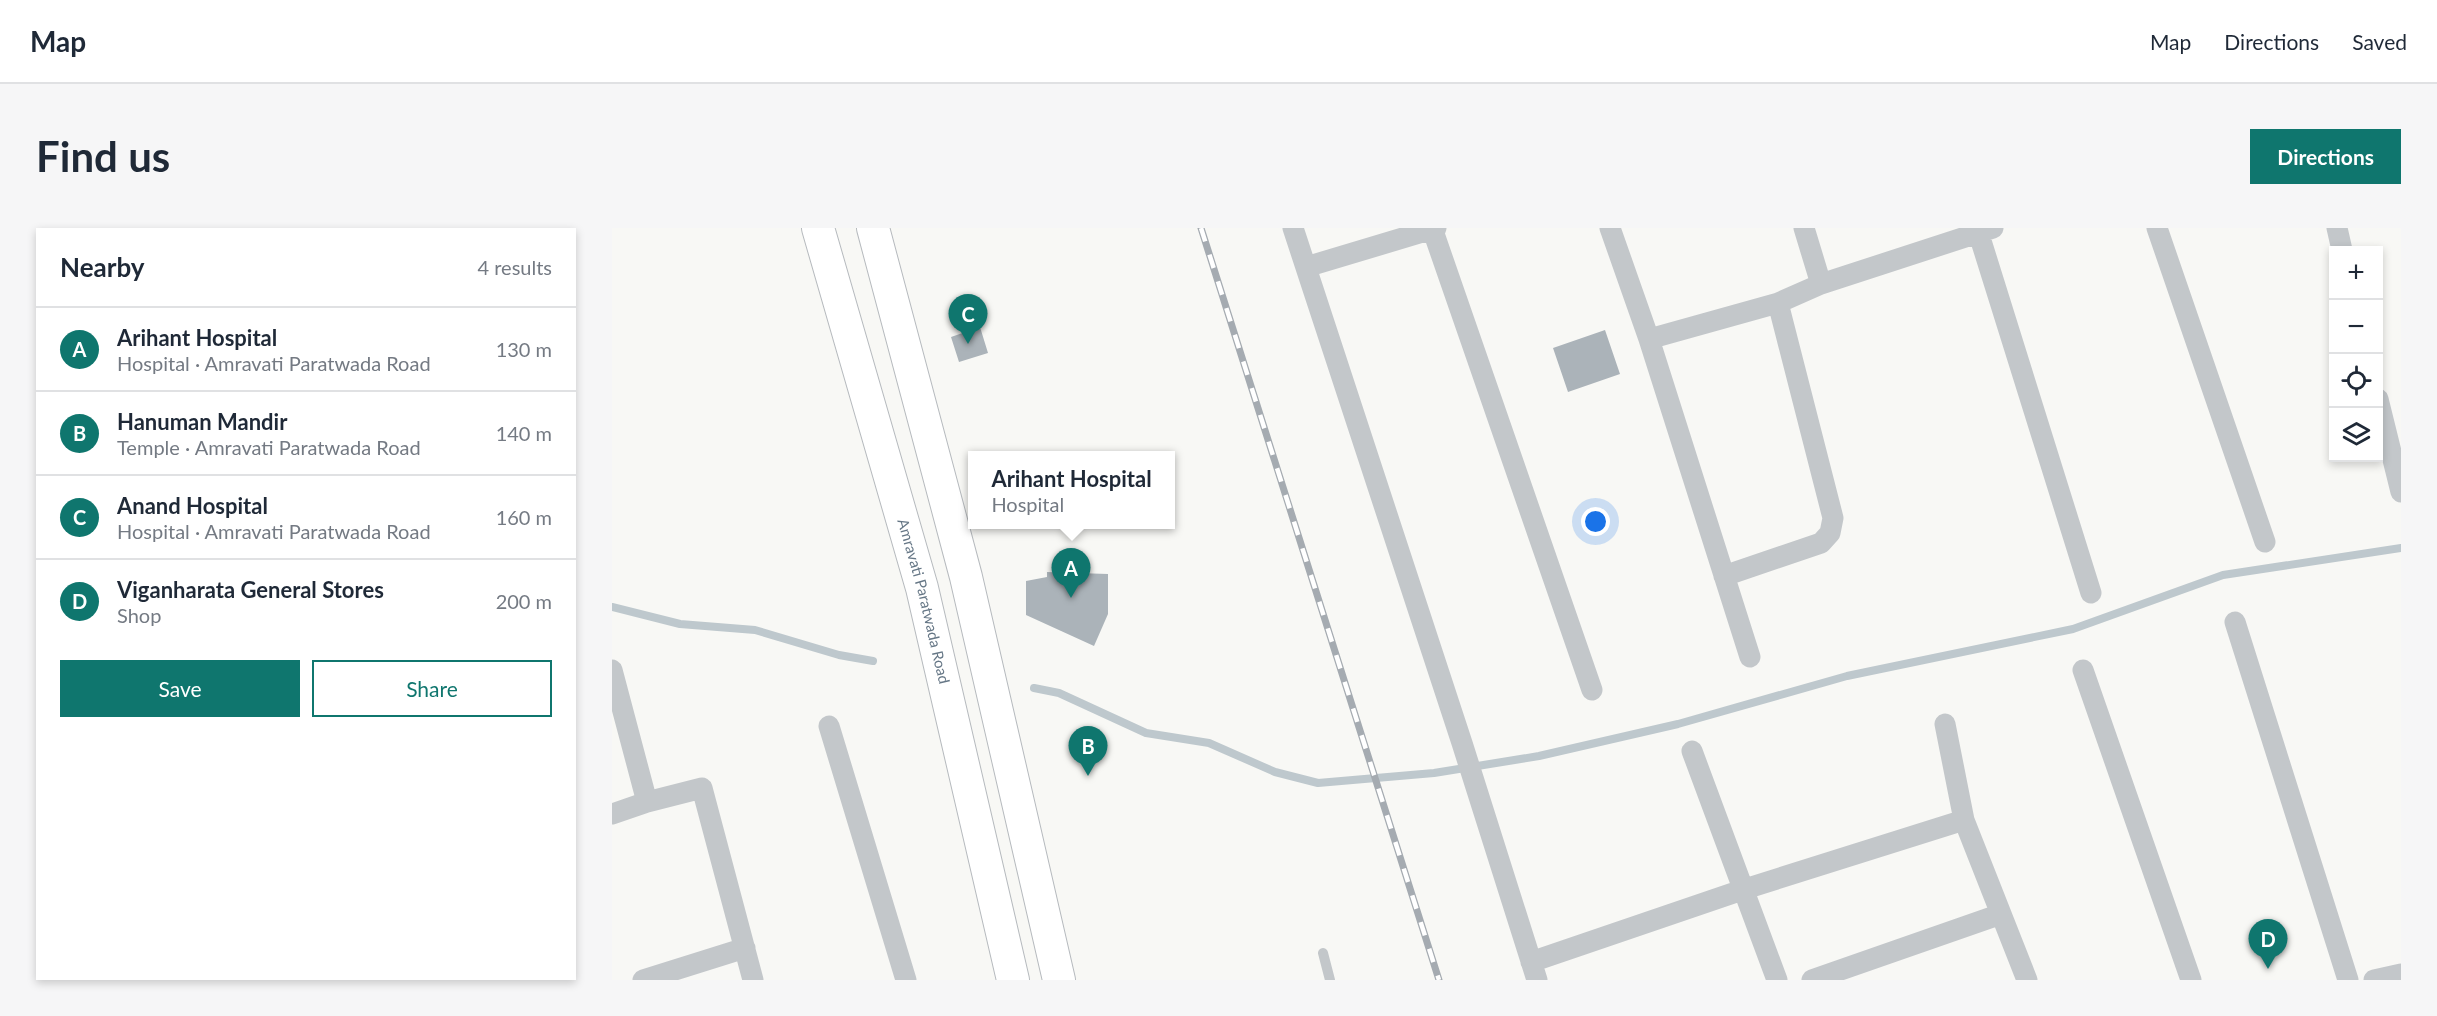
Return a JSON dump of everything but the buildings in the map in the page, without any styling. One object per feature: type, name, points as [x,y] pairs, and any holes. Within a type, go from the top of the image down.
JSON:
[{"type":"main road","name":"Amravati Paratwada Road","points":[[818,228],[922,588],[1012,980]]},
{"type":"main road","points":[[873,228],[966,577],[1059,980]]},
{"type":"main road","points":[[951,714],[997,709]]},
{"type":"street","points":[[1293,228],[1462,743],[1534,971],[1745,889],[1964,820]]},
{"type":"street","points":[[1306,267],[1434,228],[1592,690]]},
{"type":"street","points":[[1611,228],[1649,339],[1750,657]]},
{"type":"street","points":[[1804,228],[1821,284]]},
{"type":"street","points":[[2157,228],[2265,542]]},
{"type":"street","points":[[2337,228],[2341,246]]},
{"type":"street","points":[[1649,339],[1778,303],[1821,284],[1983,230],[2091,593]]},
{"type":"street","points":[[1724,576],[1821,543],[1830,533],[1833,518],[1778,303]]},
{"type":"street","points":[[2381,408],[2401,492]]},
{"type":"street","points":[[2235,622],[2348,980]]},
{"type":"street","points":[[612,670],[647,802]]},
{"type":"street","points":[[2083,670],[2191,980]]},
{"type":"street","points":[[1945,724],[1964,820],[2027,980]]},
{"type":"street","points":[[829,726],[906,980]]},
{"type":"street","points":[[1692,751],[1777,980]]},
{"type":"street","points":[[612,814],[647,802],[702,788],[753,980]]},
{"type":"street","points":[[1812,980],[2001,914]]},
{"type":"street","points":[[643,980],[745,948]]},
{"type":"street","points":[[2374,980],[2401,974]]},
{"type":"lane","points":[[1323,953],[1330,980]]},
{"type":"waterway","points":[[1034,688],[1059,693],[1146,733],[1209,743],[1275,772],[1318,783],[1434,773],[1539,756],[1678,724],[1847,676],[2073,629],[2223,575],[2401,548]]},
{"type":"waterway","points":[[612,607],[680,624],[755,630],[839,655],[873,661]]},
{"type":"railway","points":[[1201,228],[1439,980]]},
{"type":"place","name":"Anand Hospital","points":[[968,344]]},
{"type":"place","name":"Arihant Hospital","points":[[1071,598]]},
{"type":"place","name":"Hanuman Mandir","points":[[1088,776]]},
{"type":"place","name":"Viganharata General Stores","points":[[2268,969]]}]
